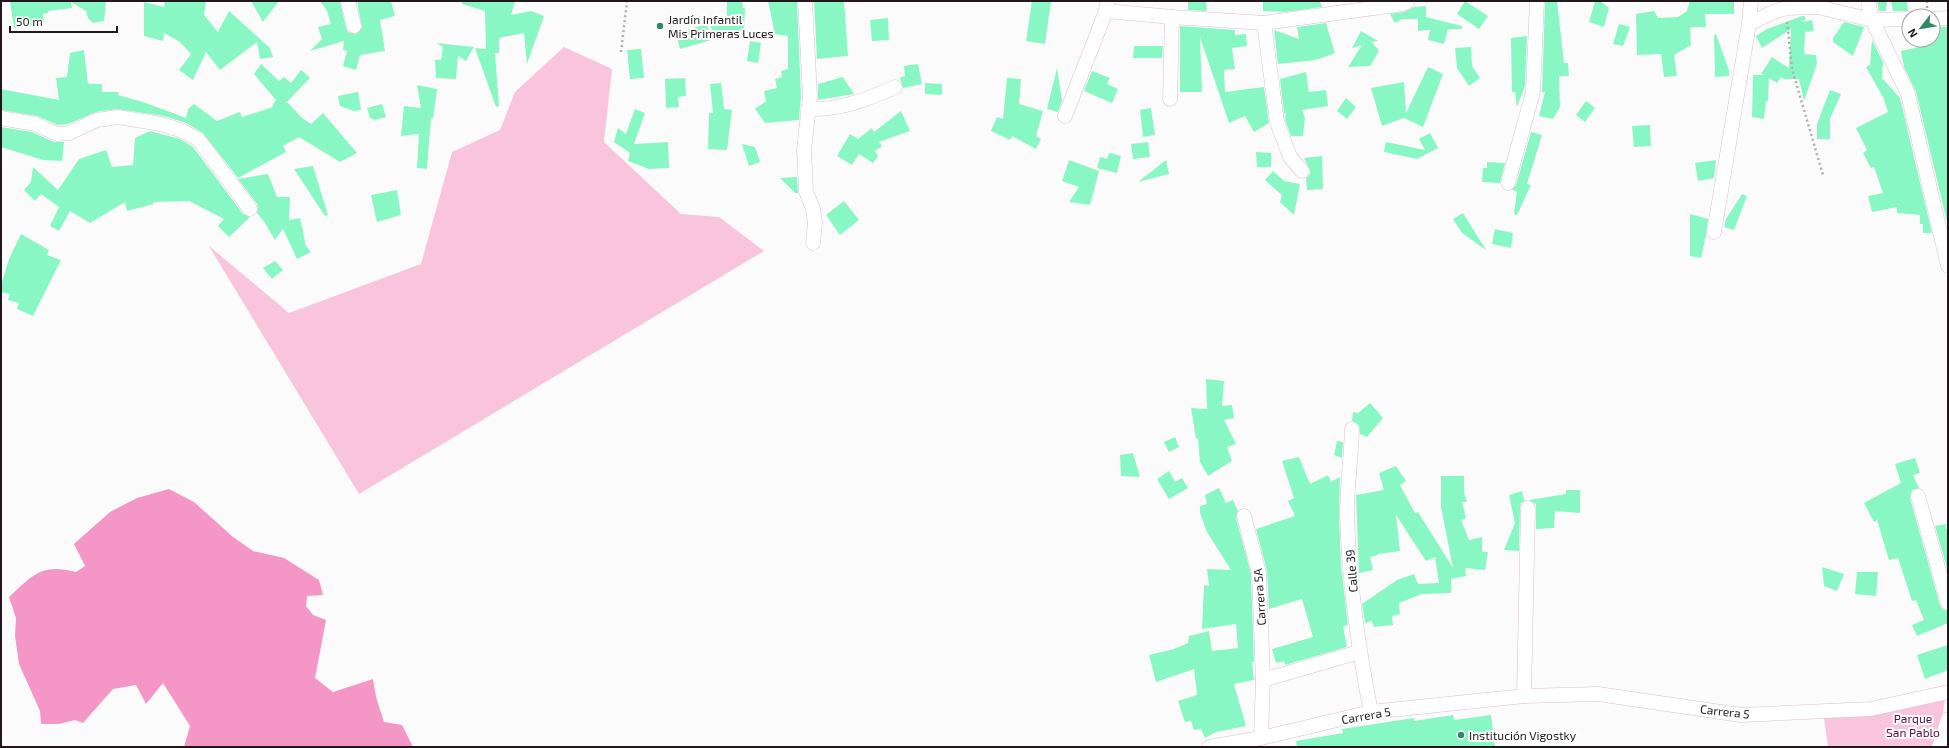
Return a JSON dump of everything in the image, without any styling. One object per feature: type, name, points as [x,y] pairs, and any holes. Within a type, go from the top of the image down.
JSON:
[{"type":"street","points":[[348,1],[354,26]]},
{"type":"street","points":[[804,1],[809,62],[808,108],[804,157],[806,191],[813,209],[815,222],[813,243]]},
{"type":"street","points":[[1065,116],[1106,6],[1172,17],[1264,23],[1403,4],[1408,1]]},
{"type":"street","points":[[1508,183],[1533,92],[1537,1]]},
{"type":"street","points":[[1714,232],[1749,24],[1751,1]]},
{"type":"street","points":[[1868,1],[1872,20],[1908,94],[1948,266]]},
{"type":"street","points":[[1749,24],[1771,13],[1786,8],[1818,7],[1872,20],[1901,19]]},
{"type":"street","points":[[1170,99],[1172,17]]},
{"type":"street","points":[[1264,23],[1277,122],[1290,156],[1302,171]]},
{"type":"street","points":[[808,108],[828,109],[846,106],[866,100],[895,87]]},
{"type":"street","points":[[1,118],[36,124],[57,134],[69,133],[97,120],[118,117],[161,124],[183,131],[199,140],[250,209]]},
{"type":"street","name":"Calle 39","points":[[1352,429],[1347,514],[1350,561],[1359,652],[1371,712]]},
{"type":"street","points":[[1918,496],[1948,603]]},
{"type":"street","points":[[1524,696],[1528,508]]},
{"type":"street","name":"Carrera 5A","points":[[1244,516],[1260,573],[1264,680],[1261,738]]},
{"type":"street","points":[[1264,680],[1359,652]]},
{"type":"street","name":"Carrera 5","points":[[1209,747],[1261,738],[1371,712],[1524,696],[1598,694],[1741,715],[1870,709],[1948,692]]},
{"type":"street","points":[[1943,740],[1948,719]]},
{"type":"path","points":[[621,52],[627,1]]},
{"type":"path","points":[[1786,8],[1792,69],[1823,175]]},
{"type":"green space","points":[[564,47],[612,69],[604,142],[681,214],[719,217],[764,251],[359,494],[209,246],[289,313],[421,264],[452,152],[500,130],[515,92]]},
{"type":"green space","name":"Parque San Pablo","points":[[1945,698],[1938,747],[1828,747],[1823,711]]},
{"type":"shaded area","points":[[169,489],[194,502],[233,537],[253,551],[284,558],[319,580],[323,595],[307,596],[306,606],[313,615],[326,620],[315,678],[333,692],[373,679],[376,697],[384,722],[402,725],[413,747],[184,747],[190,726],[163,683],[146,704],[136,685],[113,689],[83,723],[75,720],[59,724],[41,724],[40,711],[19,664],[15,636],[16,618],[9,597],[38,573],[54,569],[76,572],[85,566],[74,544],[110,512],[137,498]]},
{"type":"building","points":[[10,1],[106,1],[104,21],[93,23],[88,18],[86,11],[71,2],[72,8],[48,11],[48,13],[43,14],[44,23],[14,28]]},
{"type":"building","points":[[165,1],[206,1],[204,15],[218,32],[229,11],[270,48],[273,57],[260,59],[257,42],[220,70],[206,52],[193,80],[179,70],[191,54],[180,42],[164,33],[163,41],[144,36],[144,2],[164,7]]},
{"type":"building","points":[[251,1],[279,1],[263,22]]},
{"type":"building","points":[[320,1],[340,1],[346,28],[348,32],[356,34],[362,28],[357,1],[391,1],[395,16],[380,20],[385,51],[360,55],[356,70],[343,66],[347,51],[343,50],[344,41],[310,51],[322,39],[318,27],[331,24],[327,11]]},
{"type":"building","points":[[462,1],[515,1],[511,15],[531,11],[544,16],[527,64],[524,33],[499,38],[499,53],[495,53],[499,106],[496,107],[475,48],[486,49],[485,11],[462,4]]},
{"type":"building","points":[[727,1],[742,1],[743,8],[745,8],[744,30],[712,31],[710,21],[727,16]]},
{"type":"building","points":[[768,1],[797,1],[801,96],[799,120],[765,123],[755,109],[766,101],[764,91],[777,88],[775,79],[782,77],[781,71],[788,69],[788,36],[775,34]]},
{"type":"building","points":[[814,1],[844,1],[848,56],[817,59]]},
{"type":"building","points":[[1032,1],[1051,1],[1045,44],[1026,41]]},
{"type":"building","points":[[1188,1],[1206,1],[1207,11],[1188,10]]},
{"type":"building","points":[[1263,1],[1320,1],[1322,7],[1285,12],[1263,11]]},
{"type":"building","points":[[1465,1],[1488,16],[1479,29],[1457,14]]},
{"type":"building","points":[[1545,1],[1557,1],[1564,63],[1568,63],[1569,76],[1559,76],[1560,107],[1553,119],[1539,116],[1545,92],[1542,92]]},
{"type":"building","points":[[1595,1],[1600,1],[1609,8],[1604,27],[1589,22]]},
{"type":"building","points":[[1690,1],[1734,1],[1734,14],[1705,14],[1706,27],[1690,27],[1691,45],[1674,55],[1677,76],[1664,77],[1661,54],[1637,55],[1636,14],[1654,11],[1658,18],[1678,17],[1687,11]]},
{"type":"building","points":[[1877,1],[1887,1],[1886,11],[1879,11]]},
{"type":"building","points":[[1891,1],[1907,1],[1908,8],[1901,8],[1901,11],[1893,11]]},
{"type":"building","points":[[1426,6],[1426,17],[1462,26],[1462,29],[1448,29],[1444,44],[1428,40],[1430,30],[1418,31],[1418,19],[1402,19],[1395,23],[1390,14],[1404,12],[1414,7]]},
{"type":"building","points":[[1802,16],[1806,19],[1802,22],[1812,20],[1814,31],[1805,32],[1804,54],[1816,55],[1817,64],[1804,101],[1799,79],[1783,79],[1781,77],[1777,83],[1769,78],[1768,101],[1766,101],[1764,119],[1752,117],[1753,75],[1764,75],[1761,74],[1772,57],[1789,68],[1791,29],[1762,48],[1756,36],[1767,29]]},
{"type":"building","points":[[888,18],[889,40],[872,41],[870,20]]},
{"type":"building","points":[[1844,22],[1864,27],[1853,56],[1833,42],[1833,38]]},
{"type":"building","points":[[1326,23],[1335,53],[1316,60],[1278,64],[1274,30],[1299,39],[1297,27]]},
{"type":"building","points":[[707,24],[711,40],[680,49],[676,33]]},
{"type":"building","points":[[1619,24],[1630,27],[1623,46],[1613,44]]},
{"type":"building","points":[[1180,26],[1235,30],[1235,35],[1246,34],[1247,46],[1232,48],[1235,69],[1224,70],[1225,92],[1264,87],[1269,123],[1254,132],[1245,116],[1229,123],[1200,37],[1202,92],[1180,92]]},
{"type":"building","points":[[1941,27],[1948,27],[1948,226],[1916,92],[1904,67],[1901,51],[1914,48],[1941,48]]},
{"type":"building","points":[[1361,31],[1378,41],[1372,42],[1379,51],[1370,66],[1348,67],[1362,45],[1352,48]]},
{"type":"building","points":[[1716,34],[1729,70],[1729,76],[1715,77],[1714,35]]},
{"type":"building","points":[[1527,36],[1525,86],[1517,107],[1515,92],[1512,92],[1511,38]]},
{"type":"building","points":[[1872,40],[1883,62],[1882,78],[1900,98],[1932,233],[1923,233],[1923,224],[1920,224],[1920,215],[1897,213],[1897,207],[1872,212],[1868,196],[1883,193],[1874,167],[1871,168],[1863,153],[1867,150],[1856,128],[1888,112],[1884,99],[1866,67],[1870,65]]},
{"type":"building","points":[[750,41],[761,43],[758,63],[747,61]]},
{"type":"building","points":[[436,43],[474,47],[466,61],[458,56],[456,79],[436,78],[435,60],[441,60],[443,47]]},
{"type":"building","points":[[1134,46],[1163,46],[1162,58],[1133,58]]},
{"type":"building","points":[[1471,47],[1472,66],[1480,78],[1469,86],[1457,68],[1455,48]]},
{"type":"building","points":[[641,49],[644,78],[630,79],[627,50]]},
{"type":"building","points":[[84,50],[88,84],[102,84],[102,92],[119,92],[118,95],[143,102],[186,118],[188,109],[194,104],[217,121],[240,112],[242,117],[273,107],[272,106],[276,100],[254,74],[261,64],[279,81],[284,77],[291,83],[301,70],[310,78],[286,103],[288,103],[302,118],[311,124],[323,113],[357,153],[340,162],[299,137],[283,146],[286,152],[238,178],[203,133],[186,123],[164,116],[117,109],[96,112],[68,124],[58,125],[37,116],[1,110],[1,89],[59,100],[56,78],[67,77],[70,53]]},
{"type":"building","points":[[918,64],[922,84],[903,88],[900,77],[905,76],[904,66]]},
{"type":"building","points":[[1428,67],[1443,74],[1423,127],[1404,118],[1382,126],[1371,88],[1404,82],[1406,113]]},
{"type":"building","points":[[1057,68],[1062,101],[1058,112],[1047,109]]},
{"type":"building","points":[[1092,71],[1110,78],[1107,84],[1118,89],[1112,103],[1084,91]]},
{"type":"building","points":[[1306,72],[1309,92],[1326,90],[1328,106],[1302,110],[1305,118],[1303,136],[1291,136],[1285,120],[1286,113],[1284,114],[1280,79]]},
{"type":"building","points":[[843,77],[854,94],[818,100],[818,84]]},
{"type":"building","points":[[685,78],[686,96],[678,97],[679,107],[666,108],[665,79]]},
{"type":"building","points":[[1007,78],[1021,79],[1019,104],[1043,111],[1036,136],[1041,139],[1036,149],[1012,136],[1010,140],[991,131],[997,117],[1003,119]]},
{"type":"building","points":[[721,83],[724,109],[732,110],[727,150],[708,149],[709,113],[713,113],[710,84]]},
{"type":"building","points":[[925,83],[942,84],[942,95],[925,94]]},
{"type":"building","points":[[417,85],[437,89],[433,119],[431,118],[427,169],[417,168],[419,134],[401,136],[404,106],[421,108]]},
{"type":"building","points":[[1830,90],[1841,94],[1830,119],[1830,139],[1817,139],[1817,124]]},
{"type":"building","points":[[358,92],[361,110],[354,111],[340,106],[338,96]]},
{"type":"building","points":[[1346,98],[1356,107],[1347,119],[1337,111]]},
{"type":"building","points":[[1586,101],[1595,108],[1585,122],[1576,115]]},
{"type":"building","points":[[382,104],[386,117],[375,120],[370,118],[367,108]]},
{"type":"building","points":[[1151,108],[1155,135],[1143,137],[1140,110]]},
{"type":"building","points":[[635,109],[645,113],[634,144],[668,142],[669,168],[649,169],[628,161],[630,153],[614,142],[618,128],[626,134]]},
{"type":"building","points":[[901,111],[910,131],[879,142],[882,146],[875,151],[878,156],[873,163],[859,154],[852,165],[837,156],[850,134],[858,139],[872,128],[874,132]]},
{"type":"building","points":[[1650,125],[1651,146],[1634,147],[1632,126]]},
{"type":"building","points":[[1,127],[32,132],[54,142],[64,142],[62,161],[43,160],[1,147]]},
{"type":"building","points":[[150,131],[180,139],[193,147],[243,214],[250,217],[229,237],[218,226],[224,219],[189,201],[153,202],[154,204],[127,211],[125,202],[90,223],[70,211],[59,231],[50,226],[59,207],[41,194],[35,201],[24,190],[31,182],[33,167],[58,190],[79,159],[106,150],[112,167],[133,165],[135,138]]},
{"type":"building","points":[[1531,132],[1542,135],[1527,184],[1531,185],[1517,215],[1514,214],[1517,191],[1512,190],[1516,185]]},
{"type":"building","points":[[1430,133],[1438,148],[1417,159],[1384,152],[1386,142],[1425,150],[1419,139]]},
{"type":"building","points":[[1148,142],[1150,157],[1133,159],[1131,144]]},
{"type":"building","points":[[742,144],[755,147],[760,162],[749,166]]},
{"type":"building","points":[[1256,152],[1271,153],[1271,167],[1257,167]]},
{"type":"building","points":[[1109,153],[1121,156],[1117,173],[1097,168],[1100,157],[1107,159]]},
{"type":"building","points":[[1322,156],[1323,189],[1307,190],[1306,178],[1310,174],[1310,170],[1304,158]]},
{"type":"building","points":[[1069,160],[1099,171],[1090,205],[1069,202],[1079,187],[1062,181]]},
{"type":"building","points":[[1166,160],[1169,174],[1138,182]]},
{"type":"building","points":[[1716,160],[1714,178],[1698,181],[1695,163]]},
{"type":"building","points":[[1487,162],[1505,163],[1500,183],[1482,182],[1483,168],[1487,168]]},
{"type":"building","points":[[313,166],[328,215],[325,216],[294,169]]},
{"type":"building","points":[[1273,171],[1284,181],[1300,184],[1294,215],[1280,202],[1282,195],[1265,180]]},
{"type":"building","points":[[268,174],[277,197],[290,197],[289,220],[300,218],[306,246],[311,252],[297,259],[283,229],[275,240],[257,213],[257,204],[238,179]]},
{"type":"building","points":[[797,177],[798,193],[795,193],[780,178]]},
{"type":"building","points":[[397,190],[401,215],[377,222],[371,195]]},
{"type":"building","points":[[1742,194],[1747,196],[1734,230],[1724,227],[1726,219]]},
{"type":"building","points":[[844,201],[859,220],[840,235],[826,215]]},
{"type":"building","points":[[1463,213],[1486,250],[1462,233],[1453,219]]},
{"type":"building","points":[[1690,214],[1708,219],[1701,258],[1690,256]]},
{"type":"building","points":[[1495,229],[1513,233],[1511,248],[1492,244]]},
{"type":"building","points":[[21,234],[49,250],[47,255],[61,260],[33,316],[17,309],[19,303],[8,300],[10,294],[1,292],[1,285],[9,259]]},
{"type":"building","points":[[275,261],[283,270],[272,279],[263,268]]},
{"type":"building","points":[[1206,379],[1224,381],[1222,406],[1232,405],[1234,418],[1224,420],[1236,444],[1227,447],[1232,461],[1208,476],[1200,462],[1198,438],[1196,439],[1191,408],[1207,409]]},
{"type":"building","points":[[1370,403],[1383,418],[1367,437],[1360,434],[1359,425],[1352,421],[1353,412],[1358,413]]},
{"type":"building","points":[[1175,437],[1179,447],[1169,452],[1164,442]]},
{"type":"building","points":[[1337,441],[1343,442],[1342,458],[1334,455]]},
{"type":"building","points":[[1133,453],[1140,477],[1121,476],[1120,455]]},
{"type":"building","points":[[1299,457],[1310,484],[1328,475],[1331,482],[1340,477],[1339,515],[1341,565],[1348,625],[1343,626],[1347,647],[1285,665],[1284,661],[1276,663],[1272,649],[1313,637],[1302,599],[1269,609],[1267,571],[1256,529],[1295,516],[1288,501],[1294,498],[1282,461]]},
{"type":"building","points":[[1915,458],[1920,473],[1913,475],[1919,488],[1912,490],[1910,498],[1940,605],[1942,609],[1948,611],[1948,623],[1917,636],[1912,625],[1924,620],[1916,600],[1912,601],[1898,558],[1889,560],[1877,520],[1874,522],[1864,503],[1901,483],[1895,464]]},
{"type":"building","points":[[1396,466],[1406,481],[1400,485],[1415,513],[1418,512],[1453,568],[1441,507],[1441,476],[1464,476],[1464,492],[1467,502],[1462,502],[1466,518],[1461,520],[1469,540],[1482,537],[1482,552],[1488,552],[1485,570],[1465,568],[1466,576],[1451,579],[1451,593],[1422,594],[1399,603],[1400,614],[1392,616],[1393,625],[1374,627],[1372,621],[1365,623],[1362,604],[1397,580],[1414,574],[1418,584],[1439,583],[1435,557],[1426,561],[1396,515],[1400,551],[1378,554],[1370,557],[1373,570],[1359,573],[1356,495],[1384,490],[1379,473]]},
{"type":"building","points":[[1169,471],[1175,482],[1182,478],[1188,488],[1169,499],[1157,479]]},
{"type":"building","points":[[1219,488],[1226,503],[1233,500],[1238,511],[1236,518],[1251,574],[1254,662],[1252,662],[1254,680],[1234,684],[1246,726],[1216,732],[1205,738],[1201,729],[1194,730],[1191,721],[1185,722],[1178,701],[1197,695],[1194,669],[1156,682],[1149,655],[1174,649],[1188,643],[1189,636],[1209,631],[1212,651],[1238,648],[1236,624],[1202,629],[1204,585],[1209,586],[1207,569],[1231,570],[1207,532],[1200,513],[1200,506],[1207,504],[1205,495]]},
{"type":"building","points":[[1566,490],[1580,490],[1580,513],[1555,511],[1554,528],[1536,529],[1536,504],[1529,500],[1566,494]]},
{"type":"building","points":[[1522,491],[1524,500],[1526,500],[1521,503],[1520,508],[1519,551],[1504,550],[1515,523],[1509,495]]},
{"type":"building","points":[[1946,524],[1946,529],[1948,529],[1948,572],[1935,526]]},
{"type":"building","points":[[1822,567],[1844,574],[1837,591],[1824,586]]},
{"type":"building","points":[[1857,572],[1878,572],[1876,596],[1855,594]]},
{"type":"building","points":[[1948,645],[1948,670],[1925,679],[1917,655]]},
{"type":"building","points":[[1453,715],[1454,720],[1491,715],[1495,746],[1297,747],[1296,741],[1343,733],[1342,729],[1414,718],[1414,721]]},
{"type":"place","name":"Jardín Infantil Mis Primeras Luces","points":[[660,26]]},
{"type":"place","name":"Institución Vigostky","points":[[1461,735]]}]
